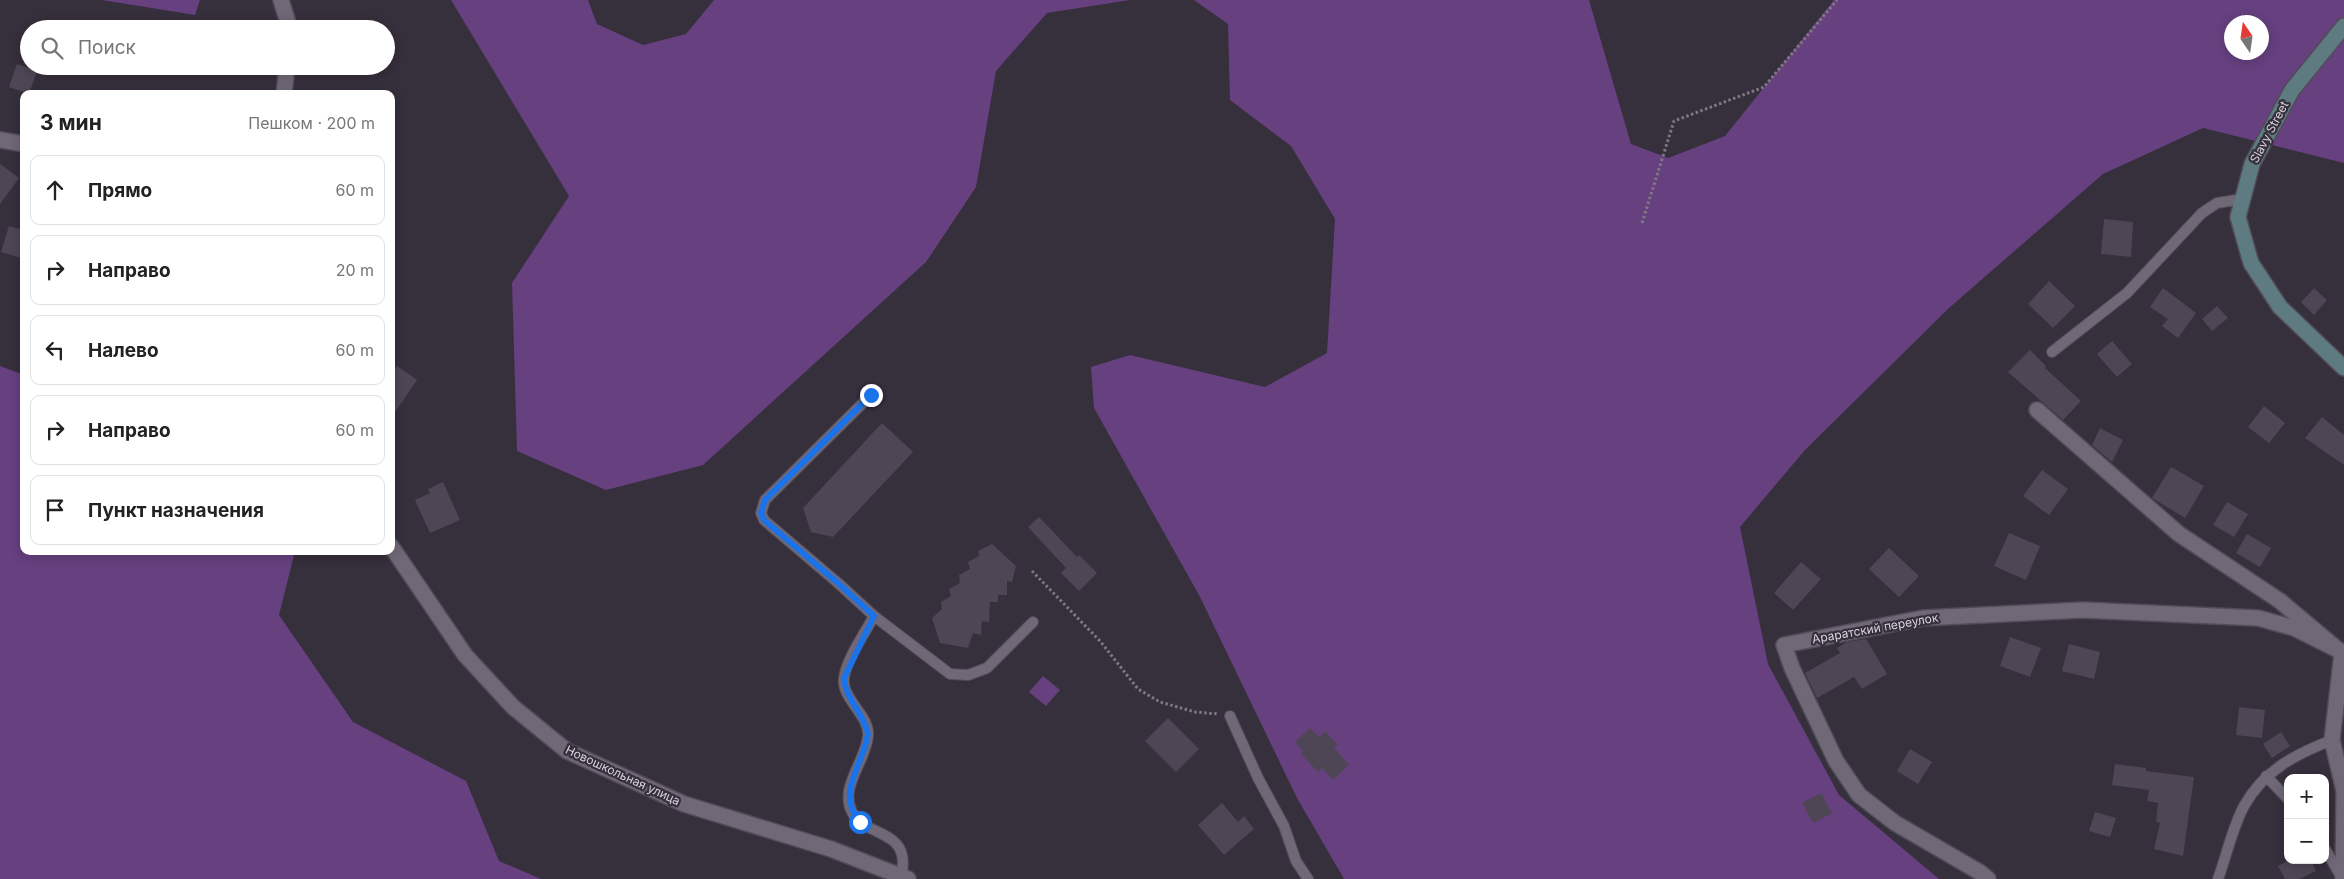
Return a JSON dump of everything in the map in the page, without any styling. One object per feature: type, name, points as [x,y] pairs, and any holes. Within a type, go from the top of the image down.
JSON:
[{"type":"street","points":[[281,0],[287,20]]},
{"type":"street","name":"Slavy Street","points":[[2344,26],[2292,90],[2252,164],[2238,217],[2251,263],[2280,307],[2344,368]]},
{"type":"street","points":[[284,90],[286,75]]},
{"type":"street","points":[[0,140],[20,143]]},
{"type":"street","points":[[2037,410],[2179,534],[2280,601],[2343,653],[2332,740],[2344,791],[2343,879]]},
{"type":"street","name":"Новошкольная улица","points":[[395,552],[465,655],[513,706],[567,751],[684,804],[831,848],[905,878]]},
{"type":"street","name":"Араратский переулок","points":[[1988,879],[1981,873],[1895,823],[1859,795],[1836,761],[1792,668],[1784,645],[1923,618],[2083,610],[2258,618],[2294,628],[2343,653]]},
{"type":"lane","points":[[2052,352],[2127,293],[2202,213],[2217,203],[2242,200]]},
{"type":"lane","points":[[871,395],[765,500],[761,513],[764,520],[874,616],[950,674],[968,675],[987,668],[1033,622]]},
{"type":"lane","points":[[874,616],[844,678],[844,686],[866,725],[868,734],[848,799],[852,812],[860,822],[893,840],[900,847],[903,856],[905,878]]},
{"type":"lane","points":[[1230,716],[1258,778],[1284,826],[1296,861],[1308,879]]},
{"type":"lane","points":[[2218,879],[2244,806],[2266,776],[2298,753],[2332,740]]},
{"type":"lane","points":[[2266,776],[2284,795]]},
{"type":"lane","points":[[2329,856],[2343,879]]},
{"type":"path","points":[[1642,223],[1674,121],[1764,87],[1838,0]]},
{"type":"path","points":[[1032,571],[1100,641],[1138,689],[1160,702],[1195,712],[1230,716]]},
{"type":"shaded area","points":[[102,0],[200,0],[195,15]]},
{"type":"shaded area","points":[[451,0],[588,0],[597,24],[643,45],[686,34],[714,0],[1130,0],[1047,13],[996,71],[976,187],[926,262],[703,465],[606,490],[517,451],[512,283],[569,196]]},
{"type":"shaded area","points":[[1194,0],[1589,0],[1631,144],[1668,158],[1725,136],[1834,0],[2344,0],[2344,163],[2203,128],[2103,174],[1949,308],[1805,450],[1740,527],[1768,664],[1839,795],[1939,879],[1344,879],[1297,798],[1199,595],[1094,408],[1091,367],[1130,355],[1265,387],[1327,353],[1335,219],[1291,146],[1230,100],[1228,24]]},
{"type":"shaded area","points":[[0,366],[20,374],[20,555],[294,555],[279,615],[353,722],[466,781],[499,861],[541,879],[0,879]]},
{"type":"shaded area","points":[[1043,676],[1060,690],[1046,706],[1029,692]]},
{"type":"building","points":[[17,64],[20,65],[20,75],[36,75],[30,90],[20,91],[9,87]]},
{"type":"building","points":[[0,164],[19,178],[0,204]]},
{"type":"building","points":[[2104,219],[2133,222],[2131,257],[2101,254]]},
{"type":"building","points":[[9,226],[20,229],[20,258],[1,252]]},
{"type":"building","points":[[2049,281],[2075,306],[2053,328],[2028,304]]},
{"type":"building","points":[[2163,288],[2196,313],[2178,338],[2162,326],[2168,319],[2150,307]]},
{"type":"building","points":[[2314,288],[2327,300],[2314,315],[2301,302]]},
{"type":"building","points":[[2217,306],[2228,318],[2212,331],[2202,319]]},
{"type":"building","points":[[2112,341],[2132,364],[2117,377],[2097,354]]},
{"type":"building","points":[[2030,350],[2046,366],[2045,368],[2081,401],[2063,420],[2008,372]]},
{"type":"building","points":[[397,366],[417,380],[395,412],[395,369]]},
{"type":"building","points":[[2264,406],[2285,423],[2269,443],[2248,427]]},
{"type":"building","points":[[2322,417],[2344,435],[2344,465],[2305,438]]},
{"type":"building","points":[[882,423],[913,452],[833,537],[811,532],[803,508]]},
{"type":"building","points":[[2100,428],[2123,440],[2112,462],[2092,445]]},
{"type":"building","points":[[2171,467],[2204,486],[2185,518],[2152,498]]},
{"type":"building","points":[[2042,470],[2068,489],[2049,515],[2023,496]]},
{"type":"building","points":[[443,482],[460,520],[430,533],[415,500],[430,493],[428,489]]},
{"type":"building","points":[[2227,502],[2248,514],[2234,537],[2213,525]]},
{"type":"building","points":[[1039,517],[1077,557],[1079,555],[1097,573],[1079,591],[1061,573],[1066,568],[1028,527]]},
{"type":"building","points":[[2009,533],[2040,546],[2026,580],[1994,566]]},
{"type":"building","points":[[2247,534],[2271,548],[2260,567],[2236,553]]},
{"type":"building","points":[[992,544],[1016,566],[1012,582],[1007,581],[1007,595],[998,595],[998,602],[990,602],[989,622],[982,621],[981,635],[973,633],[968,648],[940,643],[932,618],[942,609],[941,602],[951,596],[949,589],[960,583],[959,575],[970,569],[968,562],[979,556],[978,551]]},
{"type":"building","points":[[1889,548],[1919,576],[1899,597],[1869,569]]},
{"type":"building","points":[[1801,562],[1821,579],[1793,610],[1774,593]]},
{"type":"building","points":[[2010,637],[2041,648],[2030,677],[2000,666]]},
{"type":"building","points":[[1866,639],[1887,674],[1862,689],[1854,677],[1817,698],[1805,673],[1840,653],[1837,648],[1847,642]]},
{"type":"building","points":[[2069,644],[2100,652],[2094,679],[2062,671]]},
{"type":"building","points":[[2239,707],[2265,710],[2262,738],[2236,735]]},
{"type":"building","points":[[1168,718],[1199,749],[1176,772],[1145,741]]},
{"type":"building","points":[[1310,728],[1319,737],[1325,731],[1338,745],[1334,748],[1349,765],[1333,780],[1322,768],[1318,772],[1301,754],[1303,751],[1295,742]]},
{"type":"building","points":[[2281,732],[2290,746],[2272,758],[2263,744]]},
{"type":"building","points":[[1910,749],[1932,762],[1918,784],[1897,771]]},
{"type":"building","points":[[2115,764],[2146,768],[2146,771],[2194,777],[2183,856],[2154,849],[2160,823],[2156,822],[2158,803],[2147,801],[2149,790],[2112,785]]},
{"type":"building","points":[[1821,793],[1832,813],[1813,823],[1802,803]]},
{"type":"building","points":[[1222,803],[1238,822],[1244,816],[1254,829],[1224,855],[1198,825]]},
{"type":"building","points":[[2095,812],[2116,818],[2110,837],[2089,831]]},
{"type":"building","points":[[2284,863],[2313,864],[2316,871],[2299,879],[2285,879],[2278,866]]},
{"type":"route","points":[[860,822],[852,812],[848,799],[850,787],[866,746],[868,734],[866,725],[844,686],[844,678],[847,668],[874,616],[764,520],[761,507],[765,500],[871,395]]}]
